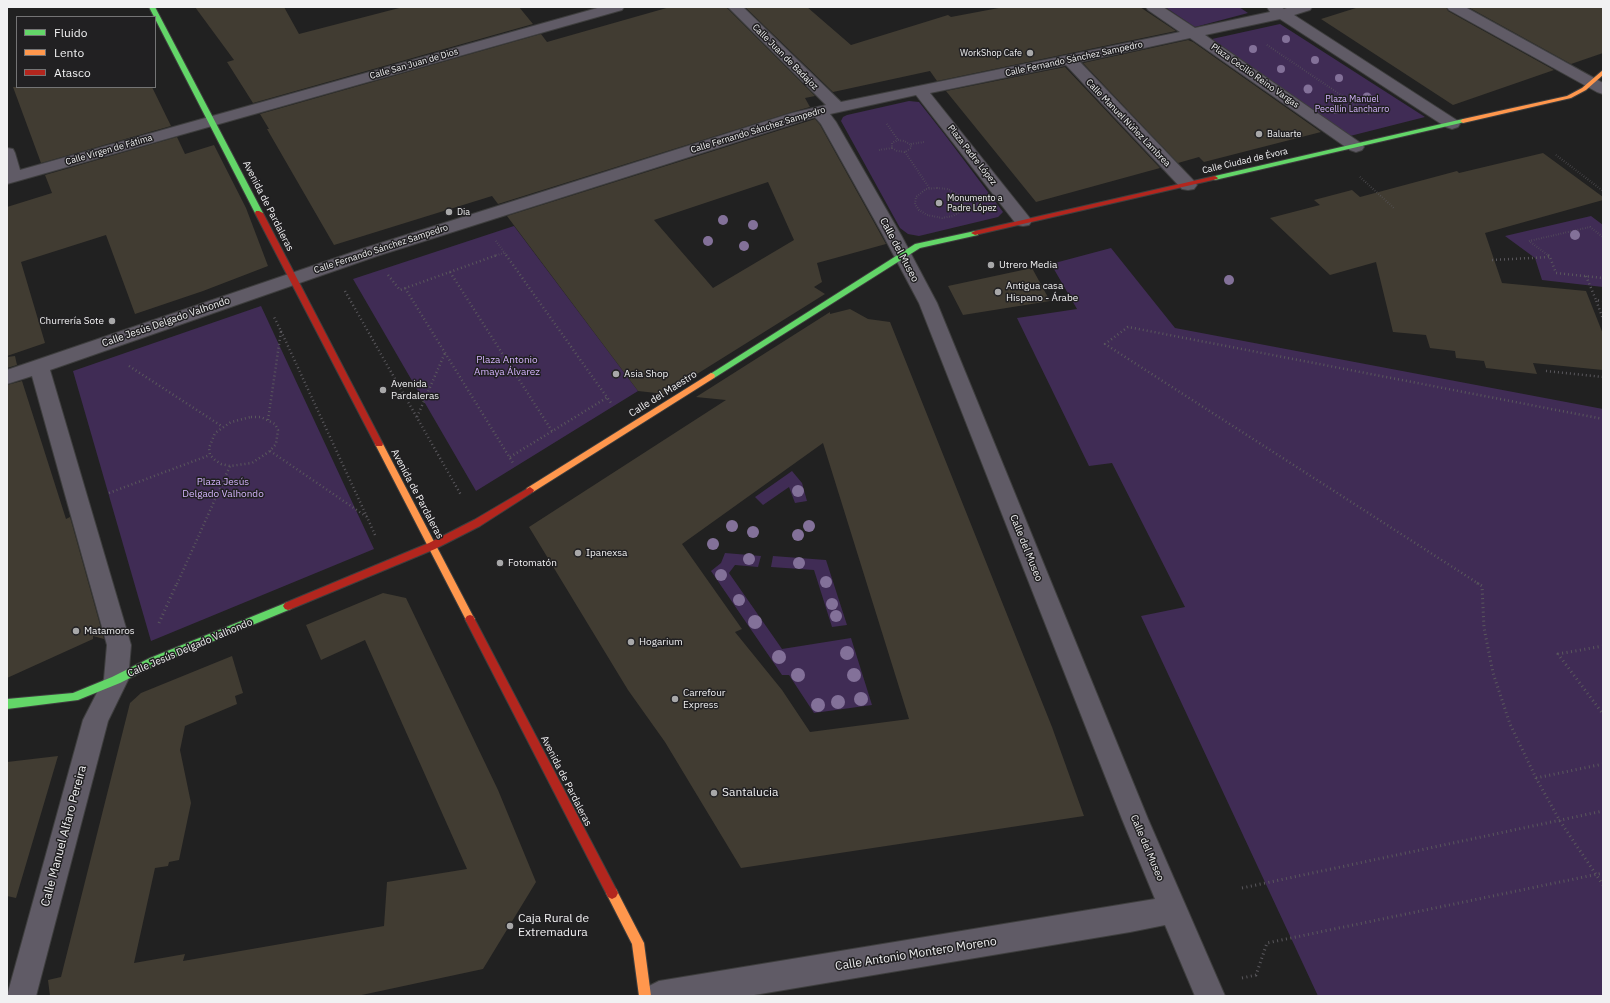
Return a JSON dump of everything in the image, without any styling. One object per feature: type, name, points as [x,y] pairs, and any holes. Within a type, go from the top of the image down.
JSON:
[{"type":"street","name":"Avenida de Pardaleras","points":[[152,7],[638,943],[645,996]]},
{"type":"street","name":"Calle San Juan de Dios","points":[[211,121],[617,7]]},
{"type":"street","name":"Calle Juan de Badajoz","points":[[735,7],[828,109]]},
{"type":"street","name":"Plaza Cecilio Reino Vargas","points":[[1153,7],[1356,147]]},
{"type":"street","name":"Calle Fernando Sánchez Sampedro","points":[[293,278],[798,116],[1193,34],[1235,24],[1277,10],[1305,7]]},
{"type":"street","points":[[1454,7],[1597,85]]},
{"type":"street","points":[[1277,10],[1452,124]]},
{"type":"street","name":"Calle Manuel Núñez Lambrea","points":[[1068,60],[1188,185]]},
{"type":"street","name":"Calle Ciudad de Évora","points":[[902,256],[918,246],[1023,221],[1356,147],[1569,97],[1584,89],[1597,85],[1603,72]]},
{"type":"street","name":"Plaza Padre López","points":[[920,90],[1023,221]]},
{"type":"street","name":"Calle del Museo","points":[[828,109],[828,122],[928,303],[1172,909],[1208,992]]},
{"type":"street","name":"Calle Virgen de Fátima","points":[[11,178],[211,121]]},
{"type":"street","points":[[7,153],[11,178]]},
{"type":"street","name":"Calle del Maestro","points":[[432,546],[477,523],[902,256]]},
{"type":"street","name":"Calle Jesús Delgado Valhondo","points":[[7,377],[293,278]]},
{"type":"street","name":"Calle Jesús Delgado Valhondo","points":[[39,366],[119,645],[116,680]]},
{"type":"street","name":"Calle Jesús Delgado Valhondo","points":[[116,680],[154,661],[432,546]]},
{"type":"street","points":[[7,704],[74,697],[116,680]]},
{"type":"street","name":"Calle Manuel Alfaro Pereira","points":[[21,996],[96,720],[116,680]]},
{"type":"street","name":"Calle Antonio Montero Moreno","points":[[659,996],[1130,918],[1172,909]]},
{"type":"path","points":[[1235,24],[1401,136]]},
{"type":"path","points":[[905,152],[911,148],[911,145],[908,142],[898,140],[891,145],[894,150],[905,152],[930,189]]},
{"type":"path","points":[[1556,155],[1603,191]]},
{"type":"path","points":[[1360,177],[1395,209]]},
{"type":"path","points":[[930,189],[948,189],[957,193],[962,197],[964,203],[962,209],[957,214],[948,217],[937,218],[922,213],[916,207],[914,200],[918,194],[930,189]]},
{"type":"path","points":[[479,218],[629,428]]},
{"type":"path","points":[[1603,238],[1590,227],[1529,241],[1550,257],[1556,273],[1603,278]]},
{"type":"path","points":[[400,290],[504,253]]},
{"type":"path","points":[[1492,260],[1550,257]]},
{"type":"path","points":[[331,265],[477,523]]},
{"type":"path","points":[[450,272],[552,431]]},
{"type":"path","points":[[1586,276],[1603,318]]},
{"type":"path","points":[[405,288],[530,490]]},
{"type":"path","points":[[261,290],[368,517],[388,565]]},
{"type":"path","points":[[1596,300],[1603,301]]},
{"type":"path","points":[[1603,419],[1128,327],[1105,344],[1482,586],[1484,628],[1493,673],[1510,724],[1536,778],[1560,821],[1603,885]]},
{"type":"path","points":[[268,420],[281,331]]},
{"type":"path","points":[[418,417],[445,352]]},
{"type":"path","points":[[124,362],[223,427]]},
{"type":"path","points":[[1546,371],[1603,377]]},
{"type":"path","points":[[510,457],[608,397]]},
{"type":"path","points":[[261,417],[274,424],[278,430],[278,437],[276,444],[270,451],[252,463],[230,466],[221,464],[210,455],[209,448],[211,440],[223,427],[241,419],[261,417]]},
{"type":"path","points":[[270,451],[368,517]]},
{"type":"path","points":[[109,494],[210,455]]},
{"type":"path","points":[[119,645],[156,629],[230,466]]},
{"type":"path","points":[[1603,646],[1558,654],[1603,714]]},
{"type":"path","points":[[1536,778],[1603,764]]},
{"type":"path","points":[[1242,888],[1603,811]]},
{"type":"path","points":[[1208,992],[1256,975],[1267,943],[1603,873]]},
{"type":"green space","points":[[1165,7],[1239,7],[1248,13],[1195,27]]},
{"type":"green space","name":"Plaza Manuel Pecellín Lancharro","points":[[1280,24],[1425,117],[1350,136],[1212,39]]},
{"type":"green space","points":[[909,101],[919,102],[945,135],[1003,212],[998,217],[919,236],[908,234],[900,228],[841,121],[843,117],[847,115]]},
{"type":"green space","points":[[1591,216],[1603,225],[1603,287],[1542,280],[1535,258],[1505,236]]},
{"type":"green space","name":"Plaza Antonio Amaya Álvarez","points":[[514,226],[638,391],[476,491],[353,279]]},
{"type":"green space","points":[[1111,248],[1175,328],[1603,409],[1603,996],[1318,996],[1141,616],[1185,607],[1112,463],[1089,466],[1017,318],[1077,309],[1051,264]]},
{"type":"green space","name":"Plaza Jesús Delgado Valhondo","points":[[261,306],[374,549],[151,641],[73,371]]},
{"type":"green space","points":[[792,471],[802,483],[807,501],[795,503],[789,487],[763,505],[755,497]]},
{"type":"green space","points":[[725,553],[761,556],[758,567],[735,565],[729,573],[782,649],[851,638],[872,705],[814,713],[789,675],[782,675],[711,571],[721,563]]},
{"type":"green space","points":[[773,556],[826,560],[847,625],[832,627],[814,570],[771,567]]},
{"type":"building","points":[[195,7],[284,7],[299,34],[403,7],[519,7],[533,24],[253,103],[227,62],[234,60]]},
{"type":"building","points":[[670,7],[726,7],[815,96],[805,98],[810,107],[498,204],[492,196],[334,245],[267,129],[269,129],[260,114],[541,34],[547,42]]},
{"type":"building","points":[[745,7],[807,7],[851,45],[948,15],[951,17],[1004,7],[1140,7],[1176,31],[937,81],[930,71],[833,92]]},
{"type":"building","points":[[1359,7],[1446,7],[1448,11],[1554,70],[1453,105],[1321,19]]},
{"type":"building","points":[[1468,7],[1603,7],[1603,53],[1571,64]]},
{"type":"building","points":[[1188,40],[1321,132],[1204,162],[1199,157],[1178,163],[1083,63]]},
{"type":"building","points":[[1065,67],[1160,168],[1036,202],[946,91]]},
{"type":"building","points":[[13,87],[152,88],[171,126],[41,163]]},
{"type":"building","points":[[815,119],[820,125],[886,244],[817,263],[822,282],[814,287],[825,294],[665,394],[638,391],[507,216]],"holes":[[[768,182],[794,240],[713,288],[654,220]]]},
{"type":"building","points":[[177,137],[185,154],[214,145],[246,208],[268,266],[203,291],[135,314],[106,235],[21,262],[45,343],[7,356],[7,207],[52,193],[45,175]]},
{"type":"building","points":[[1543,153],[1603,197],[1603,200],[1485,233],[1502,283],[1586,291],[1603,334],[1603,370],[1533,363],[1537,374],[1486,368],[1484,361],[1456,358],[1455,351],[1430,348],[1426,335],[1393,332],[1376,262],[1330,275],[1270,218],[1320,205],[1314,200],[1352,190],[1360,197],[1457,171],[1459,173]]},
{"type":"building","name":"Antigua casa Hispano - Árabe","points":[[1032,268],[1050,301],[963,315],[948,286]]},
{"type":"building","points":[[850,309],[868,319],[890,322],[1052,727],[1084,816],[741,868],[665,742],[628,690],[529,527],[726,400],[696,397],[830,312],[830,314]],"holes":[[[823,443],[909,719],[810,732],[782,690],[735,632],[742,629],[682,544]]]},
{"type":"building","points":[[15,356],[17,365],[7,368],[7,357]]},
{"type":"building","points":[[22,381],[66,519],[70,517],[104,639],[93,636],[93,639],[7,678],[7,385]]},
{"type":"building","points":[[383,593],[406,598],[498,790],[536,882],[483,969],[357,996],[50,996],[48,980],[61,977],[130,703],[141,693],[232,656],[243,693],[235,696],[237,704],[185,726],[180,750],[191,803],[179,860],[169,862],[168,866],[155,868],[134,963],[185,954],[183,961],[384,926],[387,882],[467,869],[365,640],[321,660],[306,625]]},
{"type":"building","points":[[58,756],[16,898],[7,896],[7,762]]},
{"type":"traffic: fast","points":[[152,7],[259,213]]},
{"type":"traffic: fast","points":[[1215,178],[1463,121]]},
{"type":"traffic: fast","points":[[711,376],[918,246],[975,233]]},
{"type":"traffic: fast","points":[[7,704],[74,697],[116,680],[154,661],[288,606]]},
{"type":"traffic: slow","points":[[1463,121],[1569,97],[1584,89],[1603,72]]},
{"type":"traffic: slow","points":[[530,490],[711,376]]},
{"type":"traffic: slow","points":[[379,444],[470,619]]},
{"type":"traffic: slow","points":[[612,893],[638,943],[645,996]]},
{"type":"traffic: jam","points":[[975,233],[1215,178]]},
{"type":"traffic: jam","points":[[259,213],[379,444]]},
{"type":"traffic: jam","points":[[288,606],[432,546],[477,523],[530,490]]},
{"type":"traffic: jam","points":[[470,619],[612,893]]},
{"type":"place","name":"WorkShop Cafe","points":[[1030,53]]},
{"type":"place","name":"Baluarte","points":[[1259,134]]},
{"type":"place","name":"Monumento a Padre López","points":[[939,203]]},
{"type":"place","name":"Dia","points":[[449,212]]},
{"type":"place","name":"Utrero Media","points":[[991,265]]},
{"type":"place","name":"Antigua casa Hispano - Árabe","points":[[998,292]]},
{"type":"place","name":"Churrería Sote","points":[[112,321]]},
{"type":"place","name":"Asia Shop","points":[[616,374]]},
{"type":"place","name":"Avenida Pardaleras","points":[[383,390]]},
{"type":"place","name":"Ipanexsa","points":[[578,553]]},
{"type":"place","name":"Fotomatón","points":[[500,563]]},
{"type":"place","name":"Matamoros","points":[[76,631]]},
{"type":"place","name":"Hogarium","points":[[631,642]]},
{"type":"place","name":"Carrefour Express","points":[[675,699]]},
{"type":"place","name":"Santalucia","points":[[714,793]]},
{"type":"place","name":"Caja Rural de Extremadura","points":[[510,926]]}]
